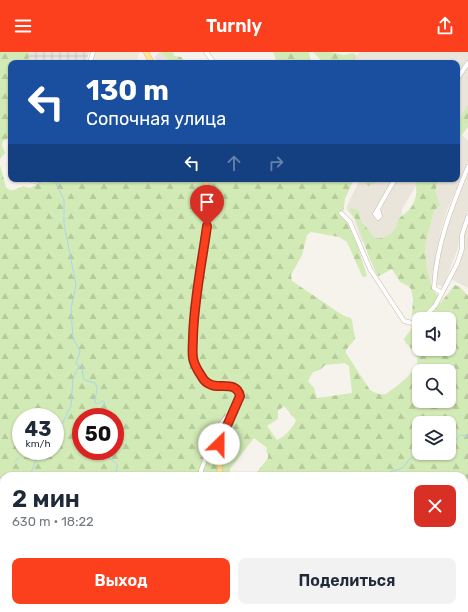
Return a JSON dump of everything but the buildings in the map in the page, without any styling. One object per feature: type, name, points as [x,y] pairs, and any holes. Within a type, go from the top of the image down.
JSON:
[{"type":"main road","points":[[206,182],[208,215],[194,313],[193,358],[200,373],[208,384],[221,387],[232,387],[238,391],[240,396],[219,444],[220,472]]},
{"type":"street","points":[[460,75],[468,63]]},
{"type":"street","points":[[442,293],[434,288],[439,252],[447,220],[468,167]]},
{"type":"street","points":[[378,209],[393,182]]},
{"type":"street","points":[[341,213],[350,222],[370,269],[404,321],[412,323]]},
{"type":"street","points":[[429,312],[435,306],[460,255],[462,249],[462,235],[468,217]]},
{"type":"street","points":[[201,472],[219,427],[224,418],[232,413]]},
{"type":"shaded area","points":[[30,52],[89,52],[87,60],[28,60]]},
{"type":"shaded area","points":[[96,52],[139,52],[137,60],[94,60]]},
{"type":"shaded area","points":[[160,52],[168,60],[156,60],[154,57]]},
{"type":"shaded area","points":[[360,52],[468,52],[468,60],[460,71],[460,60],[352,60]]},
{"type":"shaded area","points":[[468,64],[468,108],[460,119],[460,75]]},
{"type":"shaded area","points":[[461,134],[468,141],[468,162],[460,180]]},
{"type":"shaded area","points":[[468,170],[468,211],[460,234],[458,248],[443,287],[436,284],[441,252],[447,226]]},
{"type":"shaded area","points":[[359,182],[391,182],[376,211],[379,212],[395,182],[418,182],[402,209],[401,227],[391,248],[362,242],[354,219],[346,208]]},
{"type":"shaded area","points":[[438,182],[459,182],[447,210],[441,230],[437,249],[433,290],[427,269],[425,246],[434,211],[437,209],[439,203],[435,190]]},
{"type":"shaded area","points":[[468,221],[468,288],[451,279],[462,255],[464,235]]},
{"type":"green space","points":[[0,52],[30,52],[28,60],[8,60],[8,138],[3,141],[2,145],[5,153],[0,159]]},
{"type":"green space","points":[[160,52],[173,52],[174,56],[181,57],[184,60],[168,60]]},
{"type":"green space","points":[[273,52],[309,52],[310,60],[276,60]]},
{"type":"green space","points":[[313,52],[330,52],[344,55],[353,53],[356,55],[354,60],[321,60]]},
{"type":"green space","points":[[468,105],[468,127],[460,137],[460,118]]},
{"type":"green space","points":[[0,165],[6,187],[10,190],[23,186],[30,188],[39,183],[52,182],[353,182],[345,199],[343,213],[358,247],[367,276],[362,276],[347,242],[339,237],[311,232],[307,235],[302,255],[291,275],[292,281],[344,316],[351,318],[355,339],[346,350],[346,353],[370,390],[378,394],[386,394],[407,378],[412,372],[412,408],[456,408],[456,364],[416,364],[417,356],[456,356],[456,312],[433,312],[455,285],[460,287],[468,296],[468,472],[257,472],[268,458],[268,454],[266,452],[267,448],[254,438],[230,469],[230,472],[0,472]],"holes":[[[345,363],[349,366],[352,393],[317,398],[314,388],[308,381],[313,372],[320,370],[325,365]],[[284,406],[296,420],[288,432],[277,440],[267,426],[278,419],[278,411]]]},
{"type":"green space","points":[[365,182],[375,182],[369,186]]},
{"type":"green space","points":[[415,182],[438,182],[436,192],[440,205],[434,211],[425,246],[427,269],[433,290],[438,296],[435,303],[426,312],[412,312],[413,299],[411,289],[400,282],[392,269],[379,276],[377,275],[355,218],[349,210],[351,208],[359,211],[361,221],[375,238],[381,238],[387,236],[395,230],[398,220],[413,204],[416,192]]},
{"type":"green space","points":[[412,328],[412,350],[404,339]]},
{"type":"waterway","points":[[55,182],[64,200],[64,224],[76,285],[71,309],[73,338],[80,351],[76,364],[79,366],[73,378],[71,406],[64,420]]},
{"type":"waterway","points":[[79,366],[82,366],[83,377],[85,380],[95,383],[97,391],[95,403],[105,402],[103,408]]},
{"type":"waterway","points":[[456,439],[460,435],[468,436]]},
{"type":"waterway","points":[[391,472],[403,467],[408,460],[412,458]]},
{"type":"waterway","points":[[32,472],[36,460]]},
{"type":"waterway","points":[[112,460],[117,464],[115,472]]},
{"type":"route","points":[[207,226],[194,313],[193,358],[196,367],[208,384],[235,388],[240,396],[219,444]]}]
